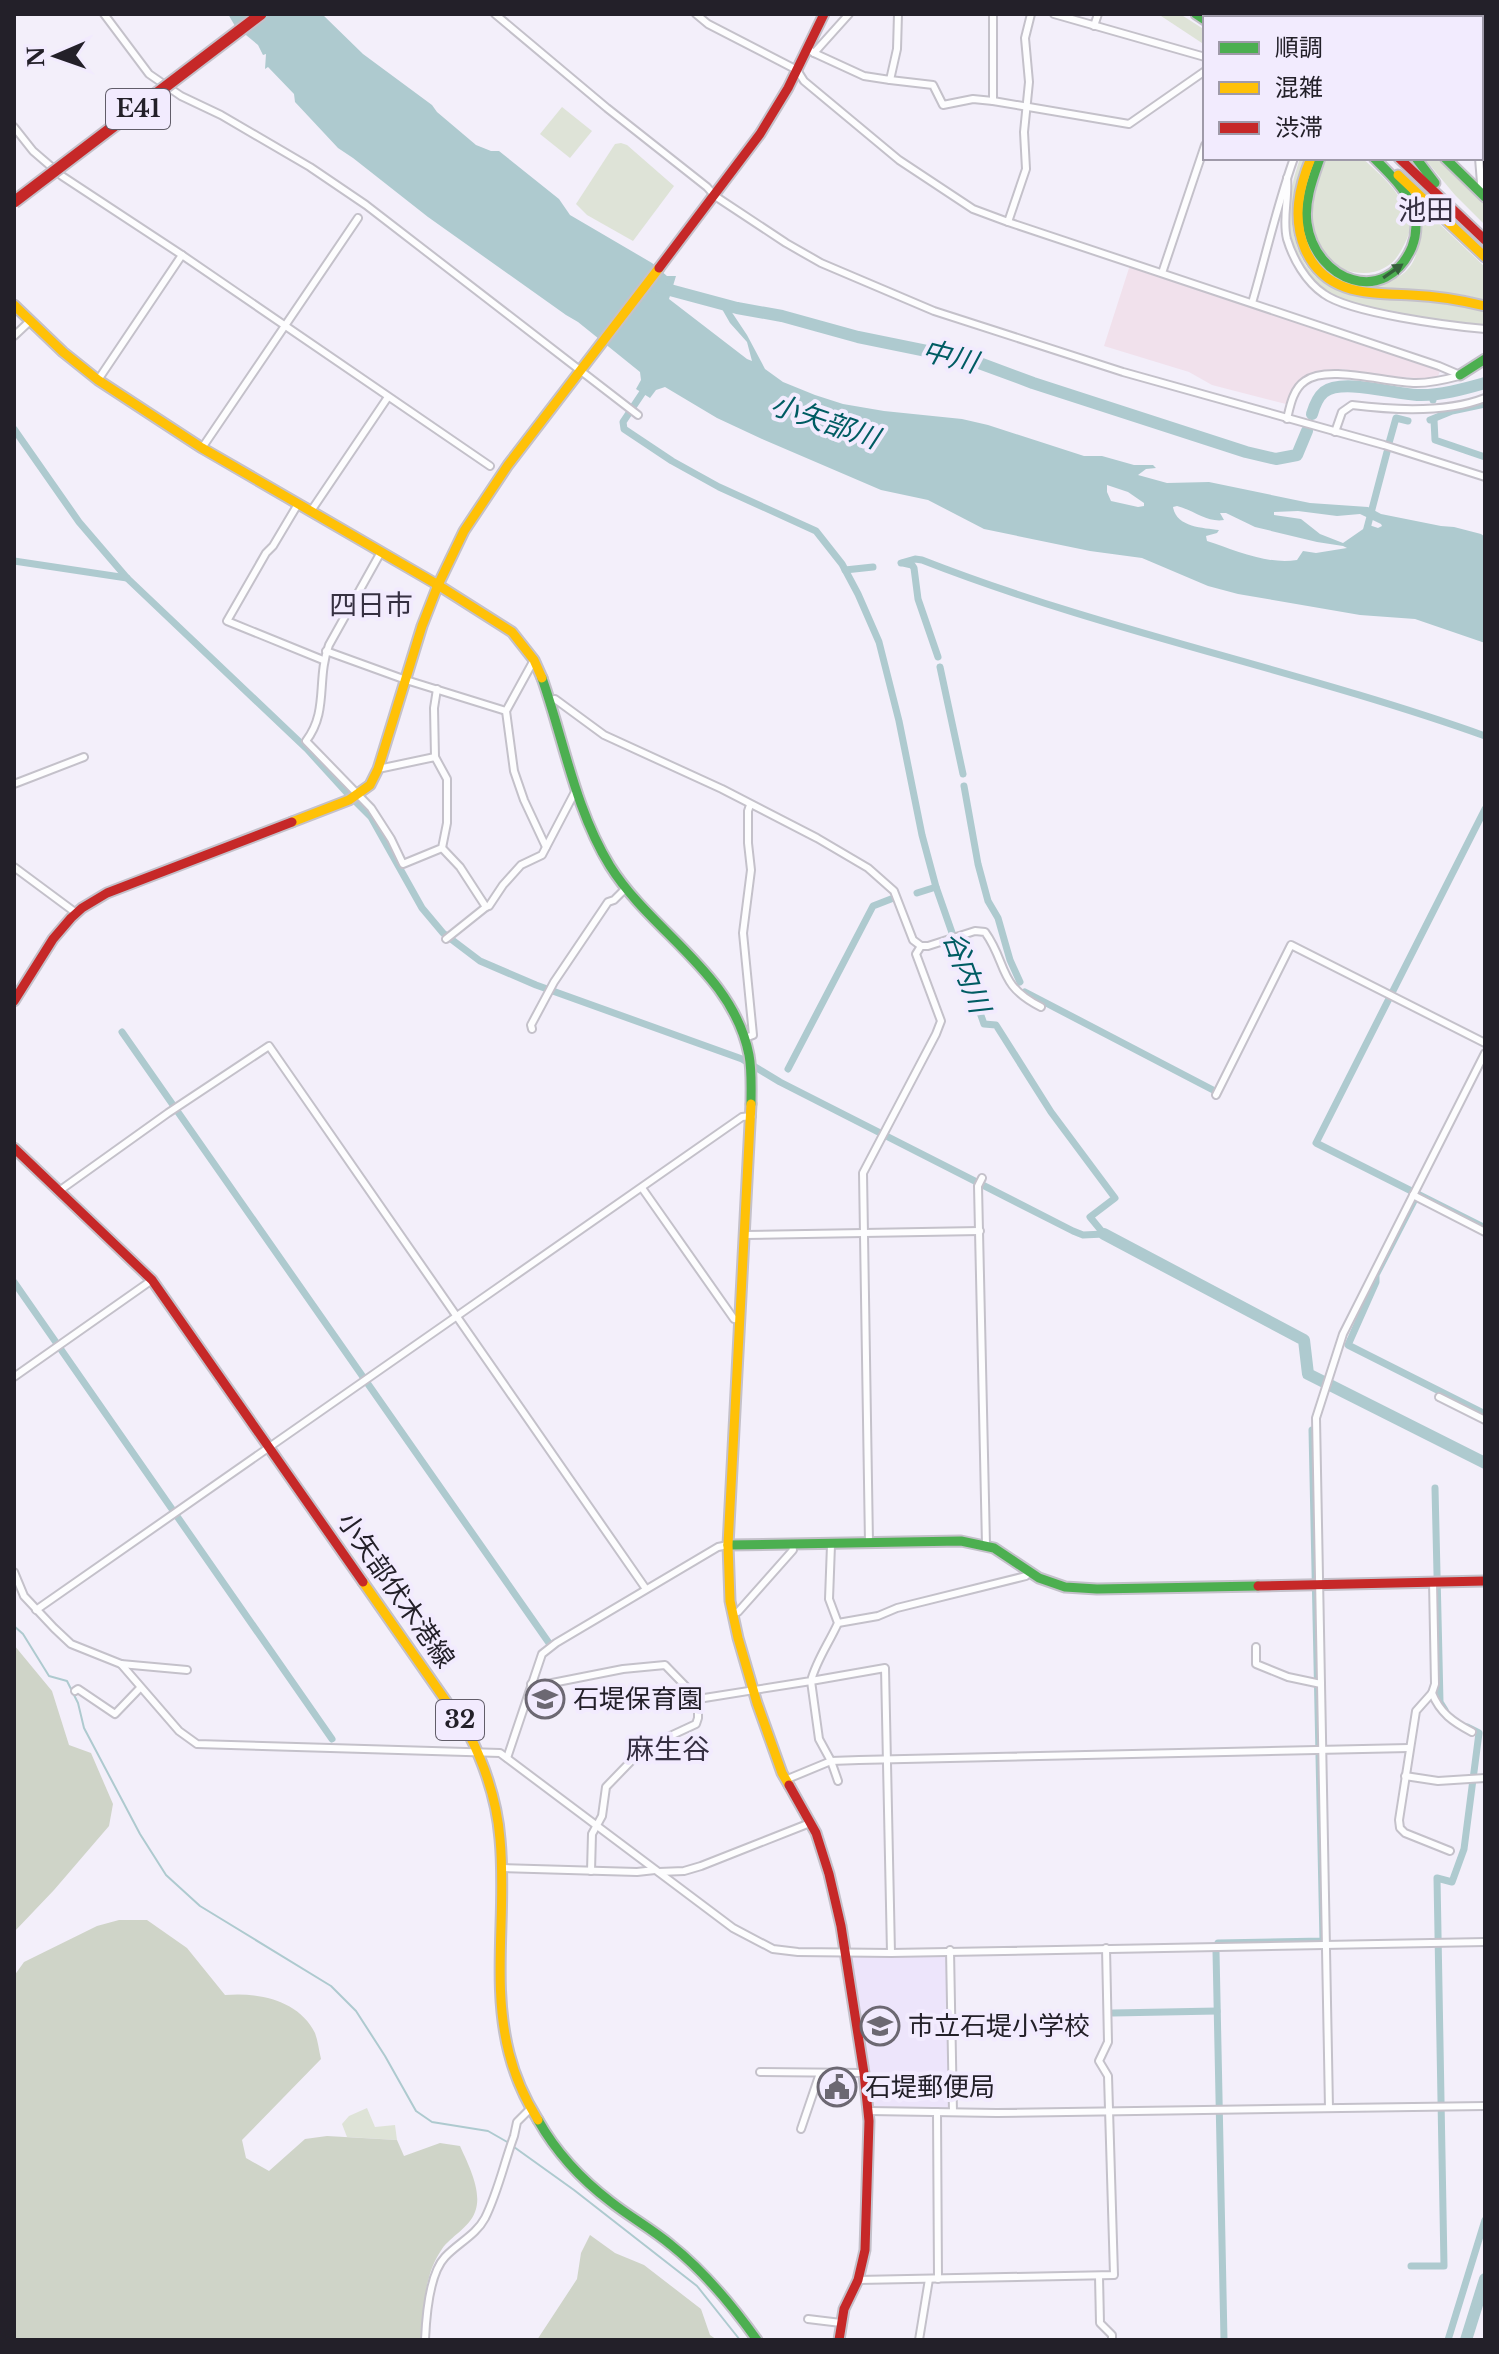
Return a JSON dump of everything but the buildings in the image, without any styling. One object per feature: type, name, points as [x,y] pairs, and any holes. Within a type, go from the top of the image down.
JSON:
[{"type":"main road","name":"E41","points":[[14,202],[261,14]]},
{"type":"main road","points":[[14,1001],[53,939],[76,913],[107,893],[355,796],[370,785],[378,769],[422,626],[438,585],[477,509],[737,170],[811,52],[824,14]]},
{"type":"main road","points":[[1244,14],[1285,14]]},
{"type":"main road","points":[[1310,160],[1300,192],[1298,215],[1303,247],[1321,274],[1337,285],[1358,292],[1454,299],[1485,306]]},
{"type":"main road","points":[[1319,160],[1307,200],[1309,235],[1317,255],[1330,271],[1359,282],[1377,280],[1395,271],[1410,254],[1416,233],[1410,202],[1379,160]]},
{"type":"main road","points":[[1379,160],[1485,257]]},
{"type":"main road","points":[[1401,160],[1485,238]]},
{"type":"main road","points":[[1418,160],[1485,238]]},
{"type":"main road","points":[[1447,160],[1484,196]]},
{"type":"main road","points":[[14,305],[63,352],[98,380],[202,448],[438,585],[512,632],[534,660],[550,700],[576,790],[610,866],[626,888],[710,977],[745,1038],[751,1077],[752,1116],[728,1545],[730,1601],[738,1638],[773,1751],[785,1780],[811,1823],[829,1874],[846,1952],[864,2073],[869,2111],[865,2250],[858,2280],[844,2309],[839,2340]]},
{"type":"main road","points":[[1460,375],[1485,359]]},
{"type":"main road","name":"小矢部伏木港線","points":[[14,1148],[152,1280],[454,1711],[478,1752],[492,1787],[499,1821],[503,1868],[500,1996],[505,2038],[530,2109],[559,2152],[581,2177],[698,2268],[757,2340]]},
{"type":"main road","points":[[728,1545],[961,1541],[1000,1551],[1048,1583],[1097,1589],[1485,1581]]},
{"type":"street","points":[[104,14],[149,74],[181,96],[221,115],[310,167],[366,205],[638,415]]},
{"type":"street","points":[[495,14],[707,187],[713,198],[821,263],[934,311],[1123,372],[1485,477]]},
{"type":"street","points":[[696,14],[708,24],[797,70],[804,81],[899,160],[973,209],[1460,375]]},
{"type":"street","points":[[849,14],[811,52],[864,76],[933,85],[943,105],[973,99],[993,101],[1129,124],[1203,72]]},
{"type":"street","points":[[890,80],[897,49],[898,14]]},
{"type":"street","points":[[993,14],[993,101]]},
{"type":"street","points":[[1008,222],[1026,169],[1024,132],[1029,82],[1025,38],[1031,14]]},
{"type":"street","points":[[1054,14],[1203,56]]},
{"type":"street","points":[[1094,26],[1098,14]]},
{"type":"street","points":[[14,127],[33,151],[62,176],[490,466]]},
{"type":"street","points":[[1162,273],[1203,151]]},
{"type":"street","points":[[1252,303],[1293,160]]},
{"type":"street","points":[[1479,160],[1484,196]]},
{"type":"street","points":[[1287,178],[1285,227],[1288,241],[1301,270],[1322,294],[1358,308],[1485,329]]},
{"type":"street","points":[[202,448],[358,218]]},
{"type":"street","points":[[98,380],[182,255]]},
{"type":"street","points":[[14,336],[30,321]]},
{"type":"street","points":[[1287,419],[1291,400],[1305,380],[1334,372],[1413,383],[1440,382],[1460,375]]},
{"type":"street","points":[[311,511],[388,397]]},
{"type":"street","points":[[1335,432],[1342,412],[1352,405],[1395,410],[1472,403],[1485,398]]},
{"type":"street","points":[[298,504],[227,621],[323,660]]},
{"type":"street","points":[[381,552],[326,651],[317,726],[306,741],[391,839],[403,864],[442,848]]},
{"type":"street","points":[[326,651],[506,711]]},
{"type":"street","points":[[534,660],[506,711],[514,771],[546,847]]},
{"type":"street","points":[[437,689],[434,708],[435,757],[447,779],[447,823],[442,848]]},
{"type":"street","points":[[550,700],[555,699],[604,735],[722,789],[868,868],[894,891],[913,940],[924,946]]},
{"type":"street","points":[[14,784],[84,757]]},
{"type":"street","points":[[378,769],[435,757]]},
{"type":"street","points":[[446,939],[489,906],[521,865],[539,858],[576,790]]},
{"type":"street","points":[[745,1038],[753,1035],[743,933],[751,870],[748,843],[750,805]]},
{"type":"street","points":[[442,848],[460,867],[486,907]]},
{"type":"street","points":[[14,867],[76,913]]},
{"type":"street","points":[[532,1029],[531,1025],[550,990],[608,902],[626,888]]},
{"type":"street","points":[[869,1543],[863,1173],[941,1021],[916,954],[924,946],[975,931],[985,932],[1017,992],[1041,1007]]},
{"type":"street","points":[[1216,1095],[1291,945],[1485,1043]]},
{"type":"street","points":[[59,1191],[269,1046],[646,1589]]},
{"type":"street","points":[[1329,2108],[1316,1418],[1343,1334],[1485,1053]]},
{"type":"street","points":[[36,1610],[742,1117],[752,1116]]},
{"type":"street","points":[[982,1178],[978,1186],[986,1545]]},
{"type":"street","points":[[642,1188],[734,1319],[741,1320]]},
{"type":"street","points":[[1413,1195],[1485,1232]]},
{"type":"street","points":[[745,1235],[980,1231]]},
{"type":"street","points":[[14,1377],[152,1280]]},
{"type":"street","points":[[1439,1397],[1485,1420]]},
{"type":"street","points":[[507,1758],[542,1654],[646,1589],[718,1547],[728,1545]]},
{"type":"street","points":[[733,1613],[738,1612],[793,1550],[792,1545]]},
{"type":"street","points":[[831,1545],[829,1599],[838,1623],[816,1664],[811,1681],[819,1739],[838,1781]]},
{"type":"street","points":[[14,1572],[24,1596],[71,1644],[121,1664],[187,1670]]},
{"type":"street","points":[[838,1623],[878,1616],[897,1608],[1029,1573]]},
{"type":"street","points":[[1433,1582],[1435,1684],[1432,1693],[1416,1711],[1399,1820],[1400,1828],[1405,1833],[1450,1851]]},
{"type":"street","points":[[1256,1647],[1256,1664],[1288,1677],[1321,1684]]},
{"type":"street","points":[[121,1664],[179,1731],[197,1744],[500,1753],[733,1928],[773,1949],[891,1953],[1485,1942]]},
{"type":"street","points":[[531,1684],[537,1686],[623,1669],[665,1665],[698,1699],[696,1724],[634,1758],[606,1787],[602,1816],[592,1834],[591,1871]]},
{"type":"street","points":[[698,1699],[885,1668],[891,1953]]},
{"type":"street","points":[[75,1691],[78,1689],[115,1714],[140,1688]]},
{"type":"street","points":[[1432,1693],[1445,1715],[1472,1732]]},
{"type":"street","points":[[785,1780],[831,1761],[1409,1748]]},
{"type":"street","points":[[1405,1776],[1438,1781],[1485,1778]]},
{"type":"street","points":[[503,1868],[684,1871],[811,1823]]},
{"type":"street","points":[[858,2280],[1114,2275],[1108,2076],[1099,2061],[1108,2042],[1106,1948]]},
{"type":"street","points":[[950,1950],[953,2112]]},
{"type":"street","points":[[760,2072],[864,2073]]},
{"type":"street","points":[[801,2129],[820,2073]]},
{"type":"street","points":[[869,2111],[1109,2112],[1485,2106]]},
{"type":"street","points":[[425,2340],[436,2270],[445,2257],[484,2220],[517,2122],[530,2109]]},
{"type":"street","points":[[937,2112],[938,2279]]},
{"type":"street","points":[[1099,2276],[1100,2323],[1112,2335],[1112,2340]]},
{"type":"street","points":[[919,2340],[929,2279]]},
{"type":"street","points":[[808,2319],[841,2323]]},
{"type":"shaded area","points":[[1158,14],[1180,14],[1203,29],[1203,44]]},
{"type":"shaded area","points":[[562,107],[592,131],[570,158],[540,134]]},
{"type":"shaded area","points":[[621,143],[674,186],[633,241],[587,215],[576,204],[615,144]]},
{"type":"shaded area","points":[[1299,160],[1305,160],[1293,207],[1293,232],[1300,254],[1321,281],[1350,294],[1485,311],[1485,325],[1395,313],[1360,306],[1333,296],[1313,281],[1293,249],[1288,225],[1291,191]]},
{"type":"shaded area","points":[[1323,160],[1364,160],[1389,184],[1405,207],[1409,220],[1406,241],[1391,264],[1377,271],[1360,273],[1342,269],[1327,260],[1319,250],[1312,228],[1311,205]]},
{"type":"shaded area","points":[[1426,160],[1442,160],[1485,204],[1485,225]]},
{"type":"shaded area","points":[[1416,202],[1485,267],[1485,300],[1464,295],[1368,288],[1398,277],[1413,262],[1418,243]]},
{"type":"shaded area","points":[[1130,265],[1440,371],[1437,379],[1378,376],[1343,369],[1323,370],[1308,375],[1295,386],[1286,404],[1212,385],[1189,372],[1104,346]]},
{"type":"shaded area","points":[[14,1645],[52,1691],[69,1745],[91,1753],[113,1804],[109,1826],[14,1932]]},
{"type":"shaded area","points":[[119,1920],[147,1920],[187,1948],[225,1995],[251,1995],[276,2000],[299,2013],[315,2033],[321,2059],[242,2140],[246,2158],[269,2171],[305,2139],[327,2136],[397,2140],[404,2156],[440,2143],[460,2146],[474,2178],[477,2204],[472,2218],[442,2249],[431,2270],[424,2317],[426,2340],[14,2340],[14,1976],[24,1962],[97,1926]]},
{"type":"shaded area","points":[[851,1957],[948,1957],[951,2110],[872,2108]]},
{"type":"shaded area","points":[[367,2108],[375,2127],[395,2125],[397,2140],[347,2137],[342,2124],[349,2116]]},
{"type":"shaded area","points":[[590,2235],[615,2253],[644,2265],[701,2309],[710,2335],[717,2340],[537,2340],[577,2279],[581,2253]]},
{"type":"water","name":"小矢部川","points":[[228,14],[322,14],[363,54],[432,105],[476,145],[499,151],[559,199],[570,215],[652,263],[667,276],[676,276],[669,299],[752,361],[747,342],[722,309],[731,311],[765,369],[783,382],[843,404],[962,419],[1084,456],[1102,456],[1134,465],[1153,465],[1156,468],[1146,469],[1138,475],[1167,483],[1209,482],[1310,503],[1368,507],[1381,514],[1481,534],[1485,537],[1485,643],[1415,619],[1360,615],[1238,594],[1208,586],[1142,558],[1090,551],[984,529],[928,500],[881,490],[762,439],[717,418],[665,387],[656,390],[650,398],[636,389],[641,380],[640,372],[578,322],[428,217],[338,148],[295,102],[294,94],[268,67],[265,69],[266,54],[263,55],[258,45],[235,26]],"holes":[[[1107,485],[1128,492],[1144,506],[1111,501]],[[1173,507],[1218,520],[1224,520],[1220,513],[1226,513],[1255,527],[1347,548],[1316,553],[1303,551],[1297,560],[1263,559],[1207,541],[1206,536],[1219,530],[1185,523],[1175,514]],[[1298,511],[1337,516],[1360,514],[1382,526],[1369,525],[1343,543],[1320,534],[1301,519],[1274,515],[1274,512]]]},
{"type":"waterway","name":"中川","points":[[655,286],[858,337],[971,360],[1033,383],[1276,459],[1297,455],[1307,431]]},
{"type":"waterway","name":"中川","points":[[1312,414],[1324,392],[1343,386],[1425,395],[1485,383]]},
{"type":"waterway","name":"谷内川","points":[[647,386],[623,422],[624,429],[719,487],[816,531],[842,564],[879,642],[936,887],[984,1024],[996,1025],[1051,1112],[1115,1198],[1090,1217],[1104,1234]]},
{"type":"waterway","name":"中川","points":[[1433,394],[1433,400]]},
{"type":"waterway","points":[[1430,420],[1452,411],[1485,404]]},
{"type":"waterway","points":[[1389,443],[1396,418],[1408,421]]},
{"type":"waterway","points":[[1434,420],[1435,440],[1485,457]]},
{"type":"waterway","points":[[14,429],[79,522],[127,578],[307,749],[371,817],[422,908],[443,933],[480,961],[536,985],[742,1059],[780,1082],[1073,1231],[1083,1235],[1104,1234]]},
{"type":"waterway","points":[[1366,532],[1387,452]]},
{"type":"waterway","points":[[901,563],[922,560],[1062,609],[1415,712],[1485,736]]},
{"type":"waterway","points":[[14,561],[127,578]]},
{"type":"waterway","points":[[903,563],[914,568],[918,599],[938,657]]},
{"type":"waterway","points":[[845,570],[873,567]]},
{"type":"waterway","points":[[940,667],[963,774]]},
{"type":"waterway","points":[[964,786],[988,901],[998,918],[1020,982]]},
{"type":"waterway","points":[[1485,809],[1316,1143],[1485,1228]]},
{"type":"waterway","points":[[917,893],[936,887]]},
{"type":"waterway","points":[[788,1069],[873,906],[891,899]]},
{"type":"waterway","points":[[1025,992],[1213,1090]]},
{"type":"waterway","points":[[122,1032],[549,1643]]},
{"type":"waterway","points":[[1414,1201],[1376,1275],[1376,1282],[1348,1345],[1485,1414]]},
{"type":"waterway","name":"谷内川","points":[[1104,1234],[1304,1340],[1308,1374],[1485,1463]]},
{"type":"waterway","points":[[14,1282],[332,1739]]},
{"type":"waterway","points":[[1218,1943],[1323,1941],[1312,1430]]},
{"type":"waterway","points":[[1435,1488],[1440,1702],[1445,1710]]},
{"type":"waterway","points":[[14,1626],[23,1634],[49,1676],[67,1681],[78,1703],[84,1728],[140,1834],[166,1875],[200,1906],[331,1986],[356,2011],[416,2111],[432,2122],[488,2131],[509,2143]]},
{"type":"waterway","points":[[1411,2266],[1444,2266],[1437,1878],[1452,1882],[1464,1849],[1479,1733],[1467,1727]]},
{"type":"waterway","points":[[1216,1951],[1224,2340]]},
{"type":"waterway","points":[[1113,2013],[1217,2011]]},
{"type":"waterway","points":[[514,2147],[697,2286],[740,2340]]},
{"type":"waterway","points":[[1448,2340],[1485,2220]]},
{"type":"waterway","name":"谷内川","points":[[1466,2340],[1485,2279]]},
{"type":"traffic: fast","points":[[1196,14],[1203,19]]},
{"type":"traffic: fast","points":[[1244,14],[1285,14]]},
{"type":"traffic: fast","points":[[1319,160],[1307,206],[1307,223],[1313,243],[1323,260],[1337,272],[1353,280],[1369,282],[1386,277],[1400,266],[1412,247],[1416,226],[1414,211],[1405,192],[1376,160]]},
{"type":"traffic: fast","points":[[1418,160],[1435,183]]},
{"type":"traffic: fast","points":[[1447,160],[1485,197]]},
{"type":"traffic: fast","points":[[1460,375],[1485,359]]},
{"type":"traffic: fast","points":[[542,678],[579,798],[610,866],[627,890],[709,977],[740,1026],[750,1061],[751,1104]]},
{"type":"traffic: fast","points":[[728,1545],[961,1541],[994,1548],[1039,1578],[1065,1587],[1258,1586]]},
{"type":"traffic: fast","points":[[538,2120],[580,2175],[695,2266],[757,2340]]},
{"type":"traffic: slow","points":[[1310,160],[1300,191],[1299,226],[1305,249],[1324,275],[1336,283],[1364,292],[1439,297],[1485,306]]},
{"type":"traffic: slow","points":[[1398,175],[1485,257]]},
{"type":"traffic: slow","points":[[292,822],[349,800],[370,785],[378,769],[422,626],[464,531],[508,465],[659,268]]},
{"type":"traffic: slow","points":[[14,305],[63,352],[98,380],[202,448],[438,585],[512,632],[534,660],[542,678]]},
{"type":"traffic: slow","points":[[751,1104],[728,1545],[730,1601],[757,1703],[789,1785]]},
{"type":"traffic: slow","points":[[363,1582],[469,1734],[490,1785],[499,1825],[502,1866],[500,1973],[504,2027],[514,2071],[538,2120]]},
{"type":"traffic: jam","points":[[14,202],[261,14]]},
{"type":"traffic: jam","points":[[659,268],[760,134],[788,88],[824,14]]},
{"type":"traffic: jam","points":[[1401,160],[1485,240]]},
{"type":"traffic: jam","points":[[14,1001],[53,939],[82,908],[107,893],[292,822]]},
{"type":"traffic: jam","points":[[14,1148],[152,1280],[363,1582]]},
{"type":"traffic: jam","points":[[1258,1586],[1485,1581]]},
{"type":"traffic: jam","points":[[789,1785],[816,1833],[829,1874],[841,1926],[869,2121],[865,2250],[858,2280],[844,2309],[839,2340]]},
{"type":"place","name":"石堤保育園","points":[[545,1699]]},
{"type":"place","name":"市立石堤小学校","points":[[880,2026]]},
{"type":"place","name":"石堤郵便局","points":[[837,2087]]},
{"type":"district","name":"池田","points":[[1426,210]]},
{"type":"district","name":"四日市","points":[[371,605]]},
{"type":"district","name":"麻生谷","points":[[668,1749]]}]
